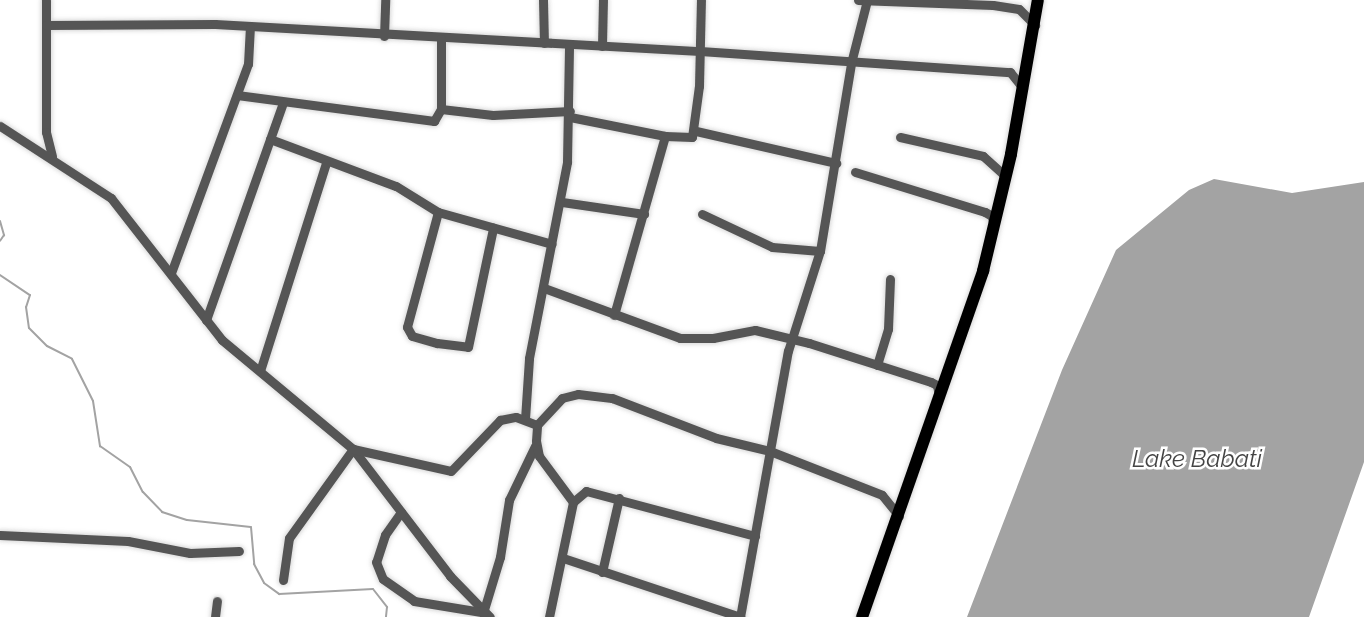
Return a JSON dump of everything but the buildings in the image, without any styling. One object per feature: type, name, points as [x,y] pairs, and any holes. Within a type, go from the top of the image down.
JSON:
[{"type":"highway","points":[[862,617],[940,401],[993,232],[1006,177],[1038,0]]},
{"type":"street","points":[[46,0],[46,132],[52,156]]},
{"type":"street","points":[[384,36],[385,0]]},
{"type":"street","points":[[543,0],[544,43]]},
{"type":"street","points":[[601,46],[603,0]]},
{"type":"street","points":[[441,109],[493,115],[570,114],[665,136],[689,138],[696,131],[702,0]]},
{"type":"street","points":[[563,558],[740,617],[792,338],[820,251],[850,63],[864,0],[993,5],[1018,9],[1035,25]]},
{"type":"street","points":[[47,25],[250,27],[700,51],[1010,72],[1023,88]]},
{"type":"street","points":[[171,273],[194,202],[248,64],[250,27]]},
{"type":"street","points":[[237,95],[434,121],[441,109],[441,39]]},
{"type":"street","points":[[525,419],[529,358],[562,202],[570,114],[569,44]]},
{"type":"street","points":[[206,320],[283,103]]},
{"type":"street","points":[[0,126],[52,156],[111,198],[206,320],[260,371],[353,449],[485,614]]},
{"type":"street","points":[[696,131],[836,163]]},
{"type":"street","points":[[614,315],[665,136]]},
{"type":"street","points":[[900,137],[983,156],[1006,177]]},
{"type":"street","points":[[270,139],[326,163],[396,186],[438,212],[552,244]]},
{"type":"street","points":[[260,371],[326,163]]},
{"type":"street","points":[[855,172],[985,212],[992,216],[993,232]]},
{"type":"street","points":[[562,202],[644,214]]},
{"type":"street","points":[[438,212],[407,327],[412,336],[468,347],[493,228]]},
{"type":"street","points":[[702,214],[772,247],[820,251]]},
{"type":"street","points":[[877,365],[888,329],[890,279]]},
{"type":"street","points":[[544,288],[680,338],[713,338],[755,330],[792,338],[937,385],[940,401]]},
{"type":"street","points":[[573,502],[539,456],[536,445],[537,425],[562,398],[595,396],[628,403],[716,438],[770,451],[882,495],[899,516]]},
{"type":"street","points":[[353,449],[451,471],[494,424],[505,418],[525,419],[537,425]]},
{"type":"street","points":[[485,614],[500,557],[509,500],[536,445]]},
{"type":"street","points":[[283,580],[289,538],[353,449]]},
{"type":"street","points":[[550,617],[573,502],[586,491],[755,536]]},
{"type":"street","points":[[602,572],[619,498]]},
{"type":"street","points":[[401,512],[385,535],[376,562],[383,579],[414,601],[485,614]]},
{"type":"street","points":[[0,535],[128,541],[190,553],[239,551]]},
{"type":"street","points":[[215,617],[217,601]]},
{"type":"water","name":"Lake Babati","points":[[1214,179],[1292,193],[1364,182],[1364,462],[1309,617],[967,617],[1062,370],[1116,250],[1189,190]]},
{"type":"waterway","points":[[0,221],[4,235],[0,241]]},
{"type":"waterway","points":[[0,275],[30,295],[26,307],[29,328],[47,346],[72,359],[93,401],[100,446],[130,467],[143,492],[162,512],[187,520],[251,527],[254,564],[264,583],[279,594],[373,589],[387,607],[386,617]]}]
